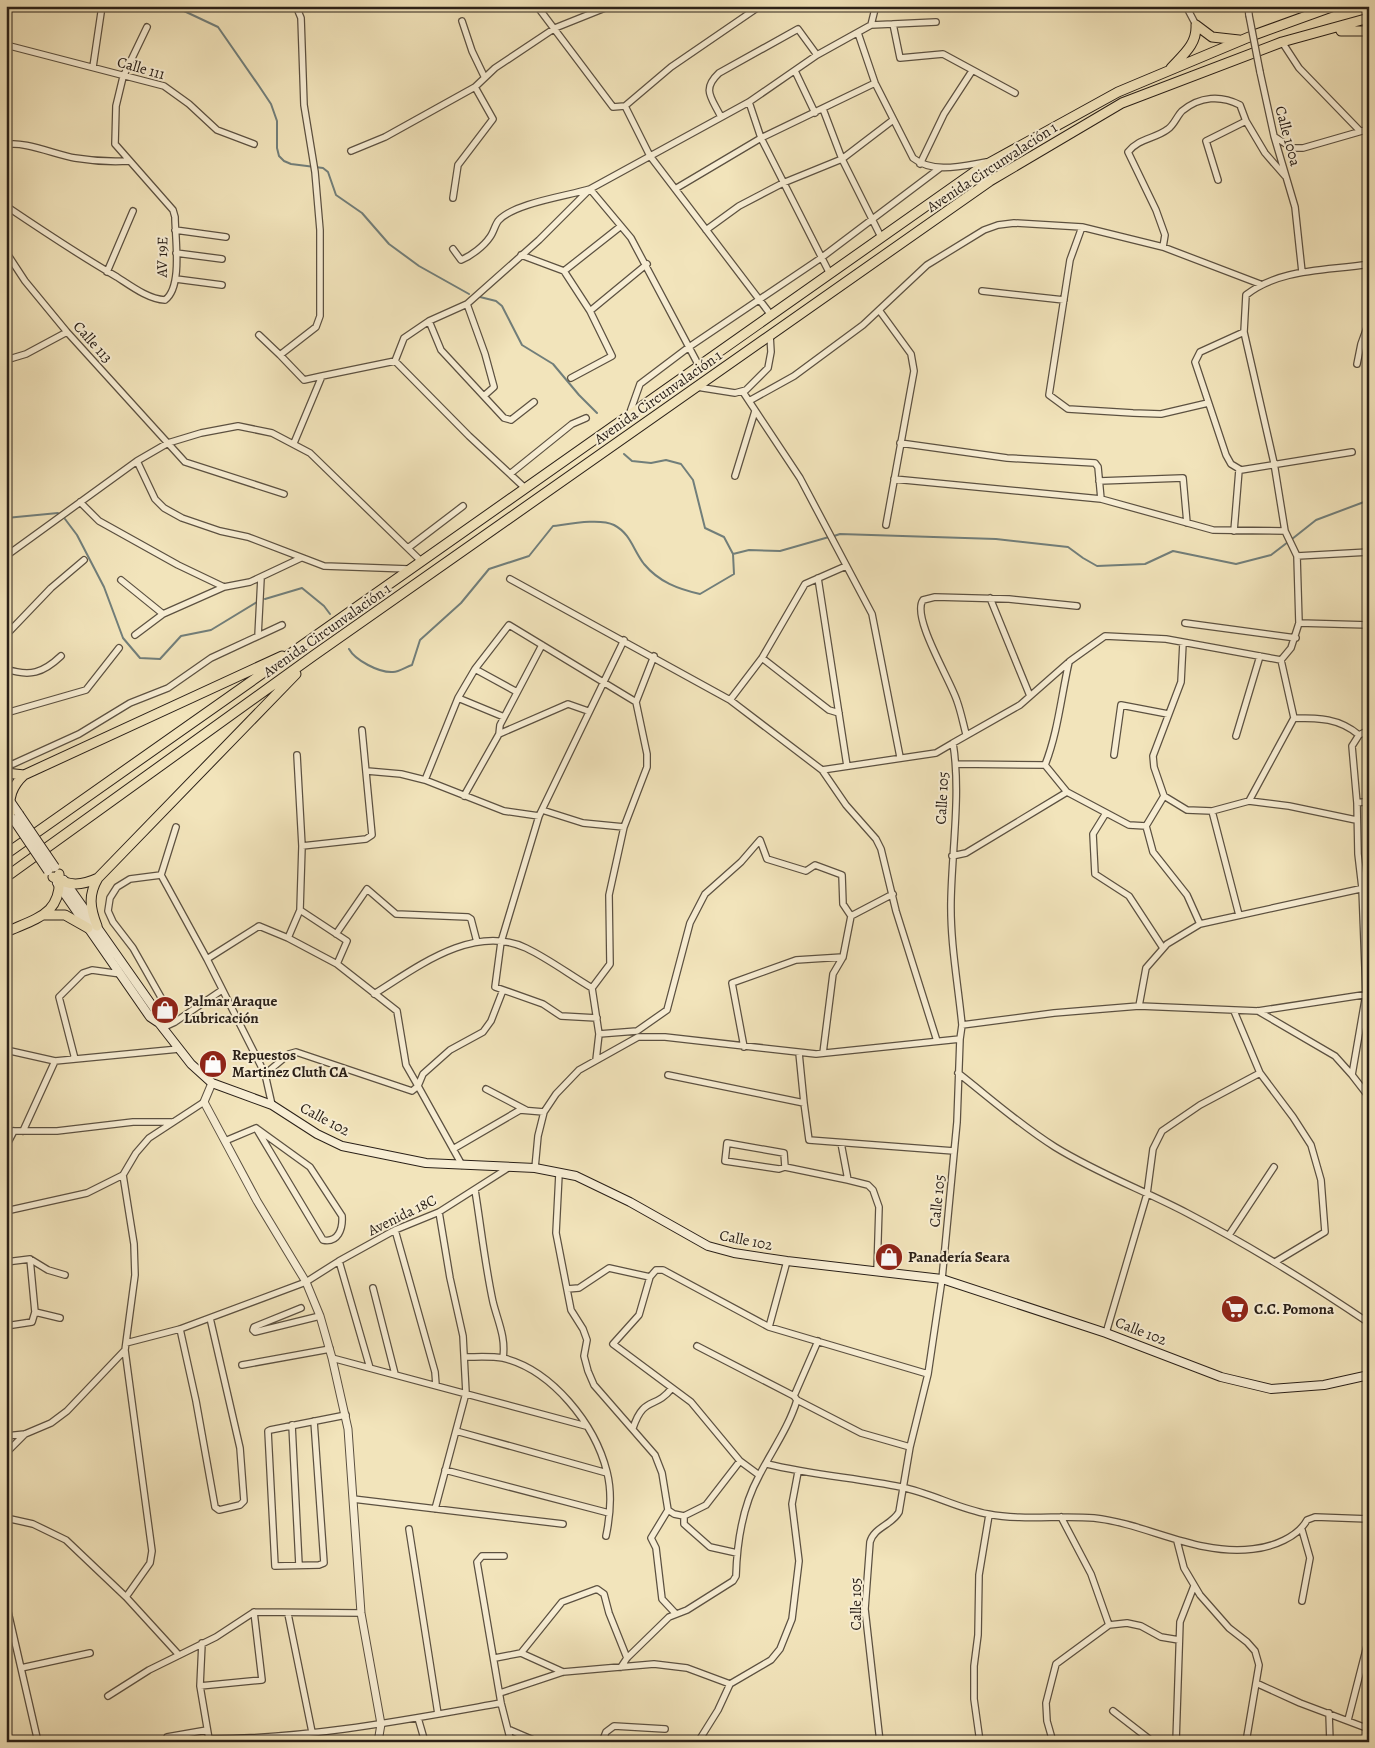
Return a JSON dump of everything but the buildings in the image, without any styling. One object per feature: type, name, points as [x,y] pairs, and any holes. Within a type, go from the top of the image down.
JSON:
[{"type":"main road","name":"Avenida Circunvalación 1","points":[[6,854],[628,415],[992,162],[1118,92],[1242,40],[1334,6]]},
{"type":"main road","name":"Avenida Circunvalación 1","points":[[6,877],[313,656],[990,181],[1122,103],[1282,42],[1369,18]]},
{"type":"main road","points":[[1196,24],[1212,37],[1242,40]]},
{"type":"main road","points":[[1168,71],[1197,36],[1196,24]]},
{"type":"main road","points":[[1303,35],[1352,29],[1369,31]]},
{"type":"main road","points":[[11,808],[17,781],[24,774],[303,646]]},
{"type":"main road","points":[[43,915],[65,916],[92,927],[91,895],[98,878],[313,656]]},
{"type":"main road","points":[[6,773],[24,774]]},
{"type":"main road","name":"Calle 102","points":[[11,808],[92,927],[156,1011],[161,1026]]},
{"type":"main road","points":[[6,932],[43,915],[57,900],[57,877],[79,885],[98,878]]},
{"type":"main road","name":"Calle 102","points":[[92,927],[150,1017],[161,1026],[179,1049],[212,1083],[272,1105],[318,1134],[342,1146],[426,1163],[535,1168],[576,1176],[708,1246],[734,1253],[787,1261],[942,1279],[1106,1333],[1221,1377],[1271,1389],[1324,1385],[1369,1375]]},
{"type":"street","points":[[93,67],[102,6]]},
{"type":"street","points":[[280,355],[316,327],[320,316],[320,230],[314,163],[304,105],[301,18],[296,6]]},
{"type":"street","points":[[537,6],[613,106],[625,106],[671,67],[760,6]]},
{"type":"street","points":[[352,151],[385,137],[475,87],[484,76],[554,28],[610,6]]},
{"type":"street","points":[[1186,6],[1196,24]]},
{"type":"street","name":"Calle 100a","points":[[1248,6],[1274,136],[1295,207],[1302,272]]},
{"type":"street","points":[[871,25],[875,9]]},
{"type":"street","points":[[462,21],[472,51],[484,76]]},
{"type":"street","points":[[453,249],[461,260],[469,257],[490,237],[499,220],[514,211],[534,203],[590,189],[749,102],[817,55],[871,25],[936,22]]},
{"type":"street","points":[[892,24],[900,58],[943,54],[1015,93]]},
{"type":"street","name":"AV 19E","points":[[6,206],[57,242],[107,272],[159,300],[166,300],[172,296],[176,279],[173,210],[115,144],[116,106],[123,77],[147,27]]},
{"type":"street","points":[[721,117],[708,90],[709,83],[719,73],[798,29],[817,55]]},
{"type":"street","points":[[858,33],[875,82],[892,120],[913,158],[920,164],[940,168],[992,162]]},
{"type":"street","points":[[1282,42],[1299,68],[1360,132]]},
{"type":"street","name":"Calle 111","points":[[6,45],[93,67],[123,77],[164,86],[189,104],[216,130],[254,144]]},
{"type":"street","points":[[795,71],[815,113]]},
{"type":"street","points":[[920,164],[944,114],[972,71]]},
{"type":"street","points":[[675,189],[761,138],[875,82]]},
{"type":"street","points":[[453,198],[458,165],[493,119],[475,87]]},
{"type":"street","points":[[1163,247],[1165,235],[1156,210],[1128,152],[1134,144],[1169,129],[1182,111],[1208,98],[1227,98],[1240,105],[1246,121],[1265,154],[1287,178]]},
{"type":"street","points":[[749,102],[761,138],[830,274]]},
{"type":"street","points":[[625,106],[650,156],[771,315]]},
{"type":"street","points":[[823,109],[842,159],[882,237]]},
{"type":"street","points":[[706,230],[740,206],[783,184],[842,159],[892,120]]},
{"type":"street","points":[[1218,180],[1206,141],[1246,121]]},
{"type":"street","points":[[1274,136],[1283,145],[1292,148],[1303,148],[1369,129]]},
{"type":"street","points":[[6,145],[43,149],[73,158],[103,162],[129,161]]},
{"type":"street","points":[[628,415],[640,384],[689,347],[821,258],[940,168]]},
{"type":"street","points":[[590,189],[621,226],[647,264],[699,366]]},
{"type":"street","points":[[394,361],[404,338],[429,321],[467,304],[590,189]]},
{"type":"street","points":[[107,272],[133,211]]},
{"type":"street","points":[[749,402],[794,376],[863,325],[926,265],[984,230],[1014,224],[1082,227],[1163,247],[1260,284]]},
{"type":"street","points":[[564,271],[621,226]]},
{"type":"street","points":[[1082,227],[1070,260],[1049,395],[1068,409],[1161,414],[1208,403]]},
{"type":"street","points":[[175,230],[226,237]]},
{"type":"street","name":"Calle 113","points":[[6,252],[25,281],[67,332],[184,462],[284,494]]},
{"type":"street","points":[[176,253],[222,259]]},
{"type":"street","points":[[521,255],[564,271],[590,311],[612,356],[572,378]]},
{"type":"street","points":[[590,311],[647,264]]},
{"type":"street","points":[[1280,660],[1291,648],[1296,638],[1299,623],[1297,556],[1286,533],[1274,463],[1244,332],[1246,295],[1260,284],[1302,272],[1369,264]]},
{"type":"street","points":[[176,279],[222,285]]},
{"type":"street","points":[[982,292],[1064,300]]},
{"type":"street","points":[[467,304],[485,354],[494,387],[484,395]]},
{"type":"street","points":[[879,310],[910,354],[913,364],[886,525]]},
{"type":"street","points":[[429,321],[441,350],[504,418],[511,420],[534,402]]},
{"type":"street","points":[[1357,364],[1360,344],[1369,322]]},
{"type":"street","points":[[6,360],[26,354],[67,332]]},
{"type":"street","points":[[1244,332],[1200,352],[1195,357],[1208,403],[1226,455],[1231,464],[1239,470],[1352,452]]},
{"type":"street","points":[[259,334],[304,380],[394,361]]},
{"type":"street","points":[[696,386],[734,393],[742,392],[762,376],[768,368],[771,352],[770,335]]},
{"type":"street","points":[[394,361],[525,488]]},
{"type":"street","points":[[294,443],[322,376]]},
{"type":"street","points":[[742,392],[800,478],[875,622],[900,757]]},
{"type":"street","points":[[735,476],[755,411]]},
{"type":"street","points":[[510,474],[572,424],[586,418]]},
{"type":"street","points":[[6,556],[137,461],[168,443],[201,433],[238,426],[272,433],[310,453],[422,562]]},
{"type":"street","points":[[900,443],[1007,458],[1093,462],[1098,464],[1101,499]]},
{"type":"street","points":[[137,461],[155,499],[164,508],[182,518],[220,531],[248,537],[324,566],[412,569]]},
{"type":"street","points":[[1234,531],[1239,470]]},
{"type":"street","points":[[1099,481],[1183,478],[1187,523]]},
{"type":"street","points":[[894,479],[1101,499],[1213,530],[1286,533]]},
{"type":"street","points":[[80,502],[99,521],[178,565],[224,587]]},
{"type":"street","points":[[408,548],[463,506]]},
{"type":"street","points":[[1297,556],[1369,552]]},
{"type":"street","points":[[135,635],[164,614],[224,587],[261,578],[301,558]]},
{"type":"street","points":[[6,636],[51,588],[84,560]]},
{"type":"street","points":[[730,700],[762,658],[806,584],[846,566]]},
{"type":"street","points":[[258,636],[261,578]]},
{"type":"street","points":[[818,578],[847,766]]},
{"type":"street","points":[[510,579],[654,656],[730,700],[822,770],[846,805],[876,839],[885,860],[896,911],[938,1040]]},
{"type":"street","points":[[121,580],[164,614]]},
{"type":"street","points":[[966,734],[957,699],[934,650],[920,605],[923,600],[929,597],[990,598],[1078,606]]},
{"type":"street","points":[[990,598],[1030,696]]},
{"type":"street","points":[[1185,623],[1296,638]]},
{"type":"street","points":[[1299,623],[1369,625]]},
{"type":"street","points":[[425,780],[458,698],[475,668],[509,624],[636,702]]},
{"type":"street","points":[[6,763],[13,764],[79,734],[130,704],[168,688],[211,658],[282,625]]},
{"type":"street","points":[[822,770],[936,753],[966,734],[1020,705],[1070,661],[1105,636],[1166,639],[1280,660]]},
{"type":"street","points":[[597,1018],[561,1016],[543,1004],[495,988],[502,942],[539,816],[588,711],[624,640]]},
{"type":"street","points":[[1182,643],[1181,682],[1153,756],[1154,767],[1164,796],[1187,810],[1212,811],[1248,801],[1289,806],[1356,820]]},
{"type":"street","points":[[464,796],[499,734],[500,725],[542,645]]},
{"type":"street","points":[[6,713],[86,690],[119,648]]},
{"type":"street","points":[[6,669],[20,674],[46,670],[60,656]]},
{"type":"street","points":[[596,1060],[599,1034],[592,988],[610,964],[611,959],[609,895],[624,827],[648,760],[636,702],[654,656]]},
{"type":"street","points":[[1236,736],[1260,656]]},
{"type":"street","points":[[762,658],[829,710],[839,713]]},
{"type":"street","points":[[1248,801],[1294,718],[1280,660]]},
{"type":"street","points":[[1045,765],[1055,741],[1059,703],[1070,661]]},
{"type":"street","points":[[475,668],[517,692]]},
{"type":"street","points":[[458,698],[504,717]]},
{"type":"street","points":[[499,734],[568,704],[588,711]]},
{"type":"street","points":[[1114,756],[1121,705],[1168,714]]},
{"type":"street","points":[[1294,718],[1326,718],[1348,726],[1359,735]]},
{"type":"street","points":[[302,846],[366,839],[372,835],[362,730]]},
{"type":"street","points":[[1352,1075],[1368,994],[1364,971],[1365,887],[1356,820],[1357,803],[1352,746],[1359,735],[1369,730]]},
{"type":"street","name":"Calle 105","points":[[880,1742],[865,1610],[870,1542],[874,1533],[896,1518],[899,1512],[910,1447],[928,1374],[942,1279],[954,1151],[962,1025],[952,932],[952,856],[956,764],[953,743]]},
{"type":"street","points":[[288,938],[300,910],[302,846],[297,755]]},
{"type":"street","points":[[956,764],[1045,765]]},
{"type":"street","points":[[1045,765],[1067,792],[1129,825],[1146,826]]},
{"type":"street","points":[[367,771],[401,774],[425,780],[504,811],[539,816]]},
{"type":"street","points":[[952,856],[966,853],[1067,792]]},
{"type":"street","points":[[1164,796],[1146,826],[1153,852],[1187,895],[1200,924]]},
{"type":"street","points":[[1357,803],[1369,801]]},
{"type":"street","points":[[542,810],[583,823],[624,827]]},
{"type":"street","points":[[1212,811],[1239,915]]},
{"type":"street","points":[[1106,813],[1093,834],[1095,874],[1129,896],[1163,948]]},
{"type":"street","points":[[176,827],[161,875],[207,959],[265,1074],[272,1105]]},
{"type":"street","points":[[535,1168],[538,1136],[544,1112],[556,1094],[579,1070],[637,1034],[667,1010],[690,923],[705,894],[740,862],[760,840],[767,859],[806,871],[815,865],[842,875],[843,904],[851,916],[843,957],[833,974],[823,1052]]},
{"type":"street","points":[[161,875],[130,879],[117,887],[110,898],[108,911],[113,922],[133,948],[175,1022]]},
{"type":"street","points":[[1139,1006],[1146,968],[1166,944],[1200,924],[1365,887]]},
{"type":"street","points":[[336,934],[367,889],[396,914],[468,917],[471,919],[477,942]]},
{"type":"street","points":[[851,916],[893,894]]},
{"type":"street","points":[[300,910],[347,941],[337,964]]},
{"type":"street","points":[[207,959],[257,926],[288,938],[337,964],[397,1011],[406,1065],[462,1165]]},
{"type":"street","points":[[374,994],[447,951],[477,942],[502,942],[525,947],[592,988]]},
{"type":"street","points":[[744,1046],[732,984],[796,960],[843,957]]},
{"type":"street","points":[[75,1059],[58,997],[83,973],[92,970],[121,974]]},
{"type":"street","points":[[161,1026],[175,1022],[222,990]]},
{"type":"street","points":[[265,1074],[289,1054],[296,1052],[412,1091],[418,1086],[423,1074],[450,1050],[482,1032],[491,1021],[503,990]]},
{"type":"street","points":[[962,1025],[1054,1013],[1139,1006],[1234,1012],[1258,1011],[1368,994]]},
{"type":"street","points":[[1258,1011],[1335,1056],[1369,1097]]},
{"type":"street","points":[[1234,1012],[1260,1073],[1294,1117],[1311,1145],[1321,1180],[1325,1232],[1275,1262]]},
{"type":"street","points":[[599,1034],[637,1034],[799,1052],[823,1052],[960,1039]]},
{"type":"street","points":[[6,1050],[55,1061],[179,1049]]},
{"type":"street","points":[[799,1052],[809,1140],[954,1151]]},
{"type":"street","points":[[23,1131],[55,1061]]},
{"type":"street","points":[[958,1073],[1054,1146],[1104,1175],[1147,1194],[1229,1236],[1275,1262],[1369,1322]]},
{"type":"street","points":[[1106,1333],[1147,1194],[1153,1148],[1162,1131],[1200,1105],[1260,1073]]},
{"type":"street","points":[[668,1075],[804,1103]]},
{"type":"street","points":[[6,1211],[88,1192],[123,1175],[136,1153],[148,1138],[204,1102],[212,1083]]},
{"type":"street","points":[[486,1089],[526,1110]]},
{"type":"street","points":[[204,1102],[306,1282],[320,1316],[330,1349],[346,1415],[361,1613],[381,1724],[378,1742]]},
{"type":"street","points":[[453,1149],[520,1110],[544,1112]]},
{"type":"street","points":[[6,1131],[57,1131],[133,1122],[172,1122]]},
{"type":"street","points":[[225,1141],[256,1128]]},
{"type":"street","points":[[256,1128],[310,1167],[342,1216],[343,1225],[334,1239],[330,1241],[323,1240],[256,1128]]},
{"type":"street","points":[[6,1146],[14,1131]]},
{"type":"street","points":[[785,1167],[784,1153],[727,1143],[725,1161],[779,1168],[785,1167],[868,1185],[877,1198],[879,1207],[877,1271]]},
{"type":"street","points":[[841,1143],[848,1180]]},
{"type":"street","points":[[1229,1236],[1274,1167]]},
{"type":"street","name":"Avenida 18C","points":[[125,1347],[180,1329],[306,1282],[339,1261],[396,1230],[439,1212],[508,1168]]},
{"type":"street","points":[[559,1174],[556,1233],[571,1310],[583,1329],[587,1340],[584,1356],[594,1385],[655,1455],[662,1473],[668,1510],[651,1538],[656,1548],[662,1599],[676,1614]]},
{"type":"street","points":[[123,1175],[134,1244],[135,1276],[125,1347],[152,1551],[150,1563],[126,1597]]},
{"type":"street","points":[[475,1190],[493,1302],[503,1333],[503,1358]]},
{"type":"street","points":[[435,1509],[466,1393],[463,1336],[450,1278],[439,1212]]},
{"type":"street","points":[[396,1230],[435,1372],[436,1385]]},
{"type":"street","points":[[6,1262],[30,1259],[48,1270],[65,1274]]},
{"type":"street","points":[[6,1326],[32,1322],[35,1312],[30,1259]]},
{"type":"street","points":[[339,1261],[370,1368]]},
{"type":"street","points":[[769,1326],[787,1261]]},
{"type":"street","points":[[567,1289],[586,1285],[610,1268],[650,1277]]},
{"type":"street","points":[[759,1475],[740,1461],[691,1402],[613,1344],[639,1315],[650,1277],[656,1270],[663,1270],[769,1326],[928,1374]]},
{"type":"street","points":[[373,1288],[395,1374]]},
{"type":"street","points":[[301,1308],[254,1327],[253,1330],[256,1332],[320,1316]]},
{"type":"street","points":[[35,1312],[60,1318]]},
{"type":"street","points":[[180,1329],[196,1401],[215,1507],[219,1510],[240,1505],[244,1501],[240,1448],[210,1318]]},
{"type":"street","points":[[621,1668],[627,1658],[668,1617],[687,1610],[732,1581],[736,1576],[742,1518],[759,1475],[767,1464],[818,1341]]},
{"type":"street","points":[[697,1346],[861,1433],[910,1447]]},
{"type":"street","points":[[6,1436],[25,1434],[51,1424],[67,1411],[125,1347]]},
{"type":"street","points":[[242,1365],[330,1349]]},
{"type":"street","points":[[465,1357],[503,1358],[528,1368],[553,1383],[586,1426],[599,1447],[607,1473],[609,1513],[606,1536]]},
{"type":"street","points":[[332,1358],[586,1426]]},
{"type":"street","points":[[633,1428],[638,1412],[643,1406],[665,1396],[672,1388]]},
{"type":"street","points":[[314,1420],[324,1563],[300,1566],[275,1566],[268,1431],[314,1420],[346,1415]]},
{"type":"street","points":[[292,1425],[300,1566]]},
{"type":"street","points":[[456,1431],[607,1473]]},
{"type":"street","points":[[6,1452],[25,1434]]},
{"type":"street","points":[[668,1510],[674,1514],[684,1516],[706,1505],[740,1461]]},
{"type":"street","points":[[767,1464],[798,1472],[903,1488],[989,1515],[1094,1518],[1128,1524],[1149,1529],[1177,1541],[1201,1547],[1253,1549],[1276,1543],[1302,1530],[1308,1520],[1315,1517],[1369,1519]]},
{"type":"street","points":[[445,1470],[609,1513]]},
{"type":"street","points":[[698,1742],[718,1710],[730,1684],[771,1660],[780,1649],[792,1618],[799,1561],[792,1504],[798,1472]]},
{"type":"street","points":[[353,1498],[563,1524]]},
{"type":"street","points":[[980,1742],[974,1699],[974,1666],[978,1635],[979,1575],[989,1515]]},
{"type":"street","points":[[684,1516],[684,1524],[710,1547],[737,1553]]},
{"type":"street","points":[[1061,1517],[1091,1574],[1109,1625]]},
{"type":"street","points":[[6,1518],[33,1524],[66,1540],[126,1597],[179,1655]]},
{"type":"street","points":[[409,1529],[438,1714]]},
{"type":"street","points":[[1302,1530],[1310,1558],[1302,1601]]},
{"type":"street","points":[[1177,1541],[1184,1568],[1194,1586],[1229,1628],[1255,1651],[1259,1665],[1246,1742]]},
{"type":"street","points":[[504,1556],[482,1556],[477,1562],[495,1658],[501,1703],[512,1742]]},
{"type":"street","points":[[1176,1742],[1180,1622],[1194,1586]]},
{"type":"street","points":[[521,1653],[562,1602],[597,1589],[604,1594],[609,1613],[627,1658]]},
{"type":"street","points":[[6,1603],[38,1742]]},
{"type":"street","points":[[108,1696],[254,1612],[288,1614],[361,1613]]},
{"type":"street","points":[[200,1686],[262,1680],[254,1612]]},
{"type":"street","points":[[288,1614],[312,1732],[310,1742]]},
{"type":"street","points":[[1053,1742],[1047,1720],[1046,1703],[1056,1664],[1109,1625],[1127,1624],[1141,1626],[1161,1637],[1179,1640]]},
{"type":"street","points":[[1348,1720],[1368,1641]]},
{"type":"street","points":[[202,1643],[200,1686],[208,1740],[237,1739],[381,1724],[501,1703]]},
{"type":"street","points":[[22,1668],[90,1652]]},
{"type":"street","points":[[495,1658],[521,1653],[563,1672]]},
{"type":"street","points":[[500,1693],[563,1672],[654,1664],[687,1668],[730,1684]]},
{"type":"street","points":[[1256,1683],[1300,1703],[1369,1729]]},
{"type":"street","points":[[1113,1711],[1153,1742]]},
{"type":"street","points":[[1329,1713],[1330,1742]]},
{"type":"street","points":[[418,1718],[426,1742]]},
{"type":"street","points":[[602,1742],[606,1732],[614,1726],[665,1729]]},
{"type":"street","points":[[165,1742],[167,1737],[208,1730]]},
{"type":"street","points":[[510,1730],[538,1742]]},
{"type":"waterway","points":[[179,6],[184,11],[218,27],[259,86],[271,104],[277,121],[277,148],[279,156],[284,161],[291,164],[323,168],[328,172],[336,195],[362,213],[389,244],[419,266],[469,294]]},
{"type":"waterway","points":[[480,297],[496,301],[502,306],[522,345],[553,364],[597,413]]},
{"type":"waterway","points":[[1369,350],[1369,368]]},
{"type":"waterway","points":[[624,454],[632,461],[651,463],[666,460],[681,464],[693,480],[705,528],[724,537],[733,554]]},
{"type":"waterway","points":[[1292,539],[1316,520],[1364,502],[1369,497]]},
{"type":"waterway","points":[[6,518],[58,513]]},
{"type":"waterway","points":[[65,519],[77,535],[104,587],[123,638],[140,658],[160,659],[181,636],[211,630],[257,602]]},
{"type":"waterway","points":[[349,649],[362,661],[387,672],[395,672],[412,665],[420,640],[461,603],[489,569],[529,556],[553,526],[593,522],[614,525],[624,533],[640,559],[656,576],[684,590],[700,594],[734,574],[733,554],[749,550],[780,551],[829,537]]},
{"type":"waterway","points":[[834,536],[840,534],[996,539],[1068,547],[1097,566],[1145,564],[1173,551],[1236,564],[1271,555],[1288,542]]},
{"type":"waterway","points":[[265,599],[302,588],[324,606],[330,614]]},
{"type":"place","name":"Palmar Araque Lubricación","points":[[165,1010]]},
{"type":"place","name":"Repuestos Martinez Cluth CA","points":[[213,1064]]},
{"type":"place","name":"Panadería Seara","points":[[889,1257]]},
{"type":"place","name":"C.C. Pomona","points":[[1235,1309]]}]
